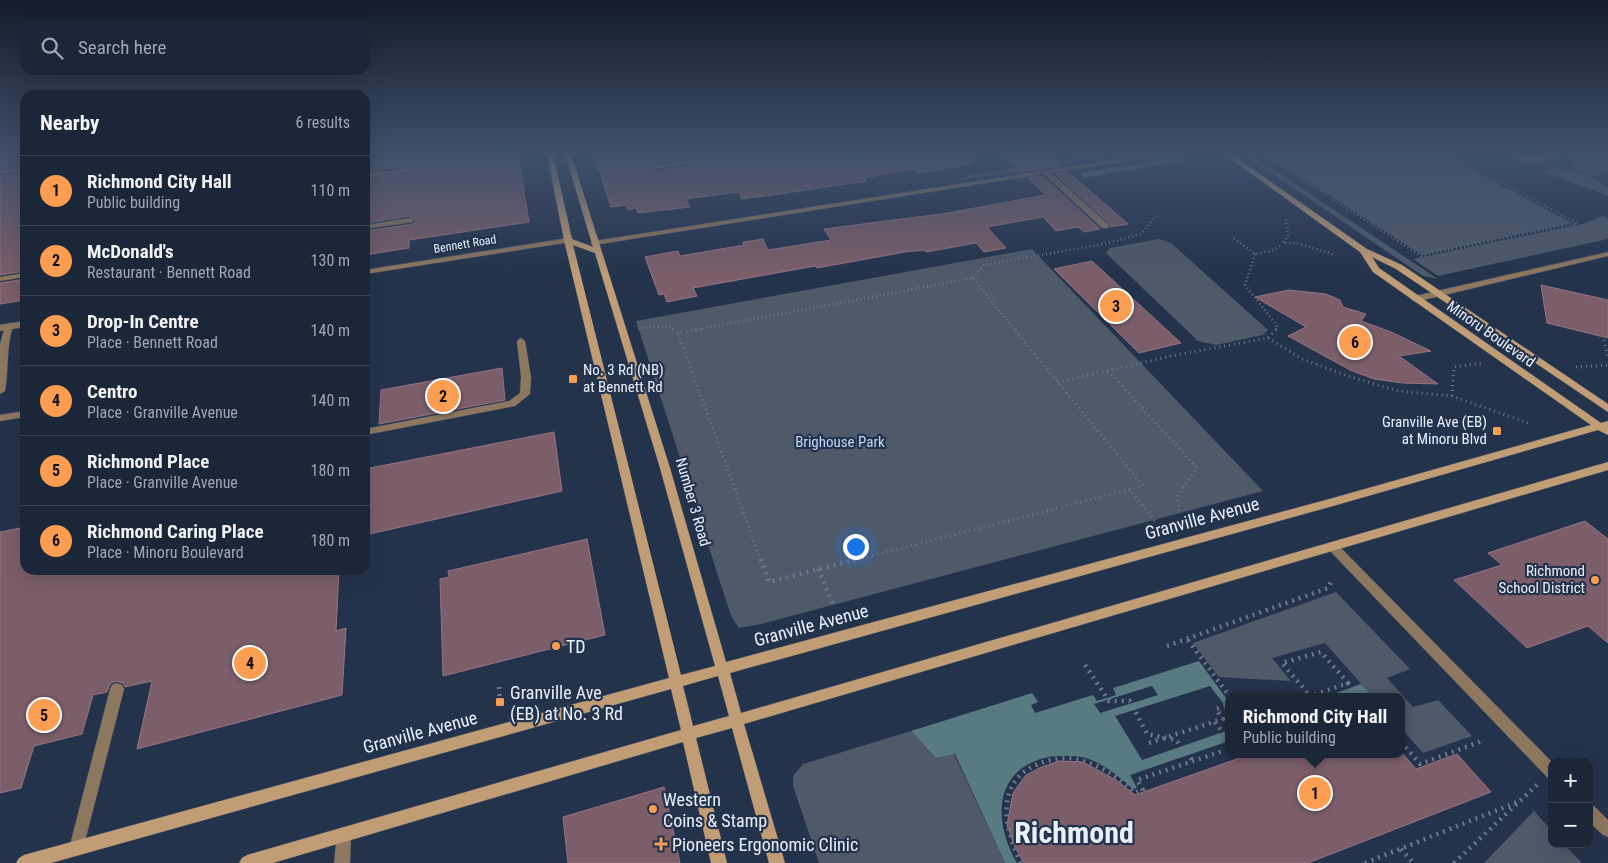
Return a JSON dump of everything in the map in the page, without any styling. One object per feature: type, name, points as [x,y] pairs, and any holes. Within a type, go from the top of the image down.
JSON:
[{"type":"main road","points":[[558,194],[719,863]]},
{"type":"main road","name":"Number 3 Road","points":[[580,194],[665,468],[777,863]]},
{"type":"main road","name":"Minoru Boulevard","points":[[1284,194],[1364,251],[1399,268],[1608,409]]},
{"type":"main road","points":[[568,240],[596,247]]},
{"type":"main road","name":"Minoru Boulevard","points":[[1364,251],[1376,270],[1415,299],[1605,428]]},
{"type":"main road","name":"Granville Avenue","points":[[24,863],[722,669],[1605,428]]},
{"type":"main road","points":[[247,863],[736,719],[1334,548],[1608,466]]},
{"type":"street","points":[[596,247],[912,194]]},
{"type":"street","points":[[1070,194],[1105,226]]},
{"type":"street","points":[[370,226],[410,220]]},
{"type":"street","name":"Bennett Road","points":[[370,271],[568,240]]},
{"type":"street","points":[[1415,299],[1608,254]]},
{"type":"street","points":[[0,279],[20,276]]},
{"type":"street","points":[[0,391],[4,374],[3,338],[5,327],[20,325]]},
{"type":"street","points":[[370,431],[512,404],[525,394],[526,377],[521,341]]},
{"type":"street","points":[[0,418],[20,415]]},
{"type":"street","points":[[1334,548],[1548,769]]},
{"type":"street","points":[[76,849],[117,689]]},
{"type":"street","points":[[1593,815],[1608,830]]},
{"type":"street","points":[[342,863],[344,834]]},
{"type":"path","points":[[1325,194],[1421,256],[1577,223],[1523,194]]},
{"type":"path","points":[[678,333],[973,278],[984,265],[1104,244],[1141,234],[1157,215]]},
{"type":"path","points":[[1234,238],[1255,254],[1274,250],[1288,236],[1286,219]]},
{"type":"path","points":[[1282,244],[1296,243],[1333,254]]},
{"type":"path","points":[[1058,382],[1268,338],[1278,327],[1245,285],[1255,254]]},
{"type":"path","points":[[634,328],[669,326],[678,333],[769,582],[1144,486],[973,278]]},
{"type":"path","points":[[1268,338],[1302,359],[1348,376],[1398,391],[1452,396],[1528,423]]},
{"type":"path","points":[[1604,340],[1608,358]]},
{"type":"path","points":[[1452,396],[1454,367],[1491,362]]},
{"type":"path","points":[[1569,368],[1608,365]]},
{"type":"path","points":[[1108,371],[1197,468],[1177,497],[1180,515]]},
{"type":"path","points":[[1129,489],[1155,521]]},
{"type":"path","points":[[818,569],[834,607]]},
{"type":"path","points":[[1167,646],[1328,588],[1331,582]]},
{"type":"path","points":[[1188,640],[1227,693]]},
{"type":"path","points":[[1306,693],[1282,663],[1321,652],[1357,693]]},
{"type":"path","points":[[1085,665],[1107,699],[1116,702],[1130,701],[1147,734],[1176,740],[1183,746],[1193,761]]},
{"type":"path","points":[[1320,693],[1348,683]]},
{"type":"path","points":[[499,687],[500,702]]},
{"type":"path","points":[[1149,743],[1223,719],[1216,710],[1225,707]]},
{"type":"path","points":[[1215,722],[1225,736]]},
{"type":"path","points":[[1405,747],[1420,764],[1482,741]]},
{"type":"path","points":[[1021,863],[1012,848],[1007,834],[1006,802],[1010,787],[1021,772],[1033,764],[1054,759],[1083,760],[1113,774],[1135,793],[1143,790],[1137,780],[1225,749]]},
{"type":"path","points":[[1454,863],[1548,775]]},
{"type":"path","points":[[1366,863],[1520,801]]},
{"type":"path","points":[[1401,849],[1413,863]]},
{"type":"green space","points":[[1302,194],[1311,194],[1438,279],[1423,276]]},
{"type":"green space","points":[[1328,194],[1518,194],[1572,223],[1422,255]]},
{"type":"green space","points":[[1603,216],[1608,218],[1608,239],[1438,276],[1413,259],[1582,224]]},
{"type":"green space","points":[[1159,239],[1171,243],[1268,330],[1263,335],[1216,345],[1198,341],[1106,253],[1110,248]]},
{"type":"green space","name":"Brighouse Park","points":[[1032,249],[1263,491],[761,624],[739,628],[731,616],[636,321]]},
{"type":"green space","points":[[1336,592],[1410,669],[1387,678],[1400,693],[1369,693],[1325,643],[1272,658],[1291,681],[1219,677],[1193,643]]},
{"type":"green space","points":[[1405,698],[1413,707],[1438,700],[1472,736],[1423,753],[1405,733]]},
{"type":"green space","points":[[911,731],[936,758],[954,754],[1005,863],[819,863],[793,786],[793,776],[803,764]]},
{"type":"green space","points":[[1534,811],[1548,827],[1548,848],[1568,848],[1582,863],[1484,863]]},
{"type":"shaded area","points":[[1199,661],[1225,697],[1225,706],[1210,686],[1115,716],[1142,760],[1225,731],[1225,742],[1130,775],[1137,788],[1133,789],[1107,768],[1089,759],[1067,756],[1049,757],[1027,765],[1015,775],[1007,787],[1002,801],[1004,832],[1009,848],[1017,863],[1005,863],[955,754],[936,758],[911,731],[1032,693],[1038,702],[1031,705],[1035,713],[1093,695],[1097,701],[1116,695],[1113,688]],"holes":[[[1152,686],[1158,695],[1100,713],[1094,704]]]},
{"type":"shaded area","points":[[1361,684],[1369,692],[1366,693],[1336,693]]},
{"type":"building","points":[[0,194],[20,194],[20,272],[0,275]]},
{"type":"building","points":[[370,194],[525,194],[529,222],[409,240],[409,248],[370,254],[370,230],[413,224],[416,221],[410,216],[370,222]]},
{"type":"building","points":[[607,194],[722,194],[686,199],[690,207],[638,213],[636,208],[628,210],[626,205],[611,207]]},
{"type":"building","points":[[740,194],[775,194],[742,199]]},
{"type":"building","points":[[1063,194],[1100,229],[1084,232],[1078,227],[1056,231],[1043,217],[987,227],[1006,248],[984,252],[976,243],[926,252],[924,250],[905,252],[817,268],[815,266],[693,288],[697,296],[667,302],[664,294],[659,295],[645,257],[678,251],[680,256],[744,245],[743,242],[763,239],[768,250],[831,240],[824,229],[948,213],[1045,195]]},
{"type":"building","points":[[1077,194],[1094,194],[1128,224],[1110,227],[1109,223]]},
{"type":"building","points":[[1092,261],[1181,343],[1139,353],[1054,269]]},
{"type":"building","points":[[20,280],[20,301],[0,304],[0,283]]},
{"type":"building","points":[[1541,285],[1608,300],[1608,338],[1547,323]]},
{"type":"building","points":[[1289,290],[1326,294],[1340,300],[1343,307],[1366,314],[1361,321],[1391,332],[1431,351],[1399,356],[1438,384],[1403,383],[1374,379],[1350,370],[1288,336],[1306,327],[1255,297]]},
{"type":"building","points":[[502,368],[505,400],[379,424],[381,390]]},
{"type":"building","points":[[554,432],[562,491],[370,534],[370,468]]},
{"type":"building","points":[[1585,521],[1608,539],[1608,643],[1588,626],[1527,648],[1454,580],[1502,565],[1488,553]]},
{"type":"building","points":[[20,528],[20,575],[339,575],[336,631],[346,628],[342,695],[137,749],[152,681],[125,687],[123,683],[116,681],[110,684],[107,692],[93,695],[82,734],[34,746],[21,788],[0,793],[0,532]]},
{"type":"building","points":[[587,539],[605,635],[443,676],[440,579],[449,577],[448,571]]},
{"type":"building","points":[[1457,754],[1491,792],[1308,863],[1024,863],[1015,847],[1007,825],[1013,793],[1025,776],[1039,768],[1059,761],[1083,762],[1116,780],[1135,795],[1240,758],[1405,758],[1405,756],[1416,769]]},
{"type":"building","points":[[664,787],[680,863],[568,863],[563,817]]},
{"type":"place","name":"Drop-In Centre","points":[[1116,306]]},
{"type":"place","name":"Richmond Caring Place","points":[[1355,342]]},
{"type":"place","name":"No. 3 Rd (NB) at Bennett Rd","points":[[573,379]]},
{"type":"place","name":"McDonald's","points":[[443,396]]},
{"type":"place","name":"Granville Ave (EB) at Minoru Blvd","points":[[1497,431]]},
{"type":"place","name":"Richmond School District","points":[[1595,580]]},
{"type":"place","name":"TD","points":[[556,646]]},
{"type":"place","name":"Centro","points":[[250,663]]},
{"type":"place","name":"Granville Ave (EB) at No. 3 Rd","points":[[500,702]]},
{"type":"place","name":"Richmond Place","points":[[44,715]]},
{"type":"place","name":"Richmond City Hall","points":[[1315,793]]},
{"type":"place","name":"Western Coins & Stamp","points":[[653,809]]},
{"type":"place","name":"Pioneers Ergonomic Clinic","points":[[661,844]]},
{"type":"district","name":"Richmond","points":[[1074,832]]}]
